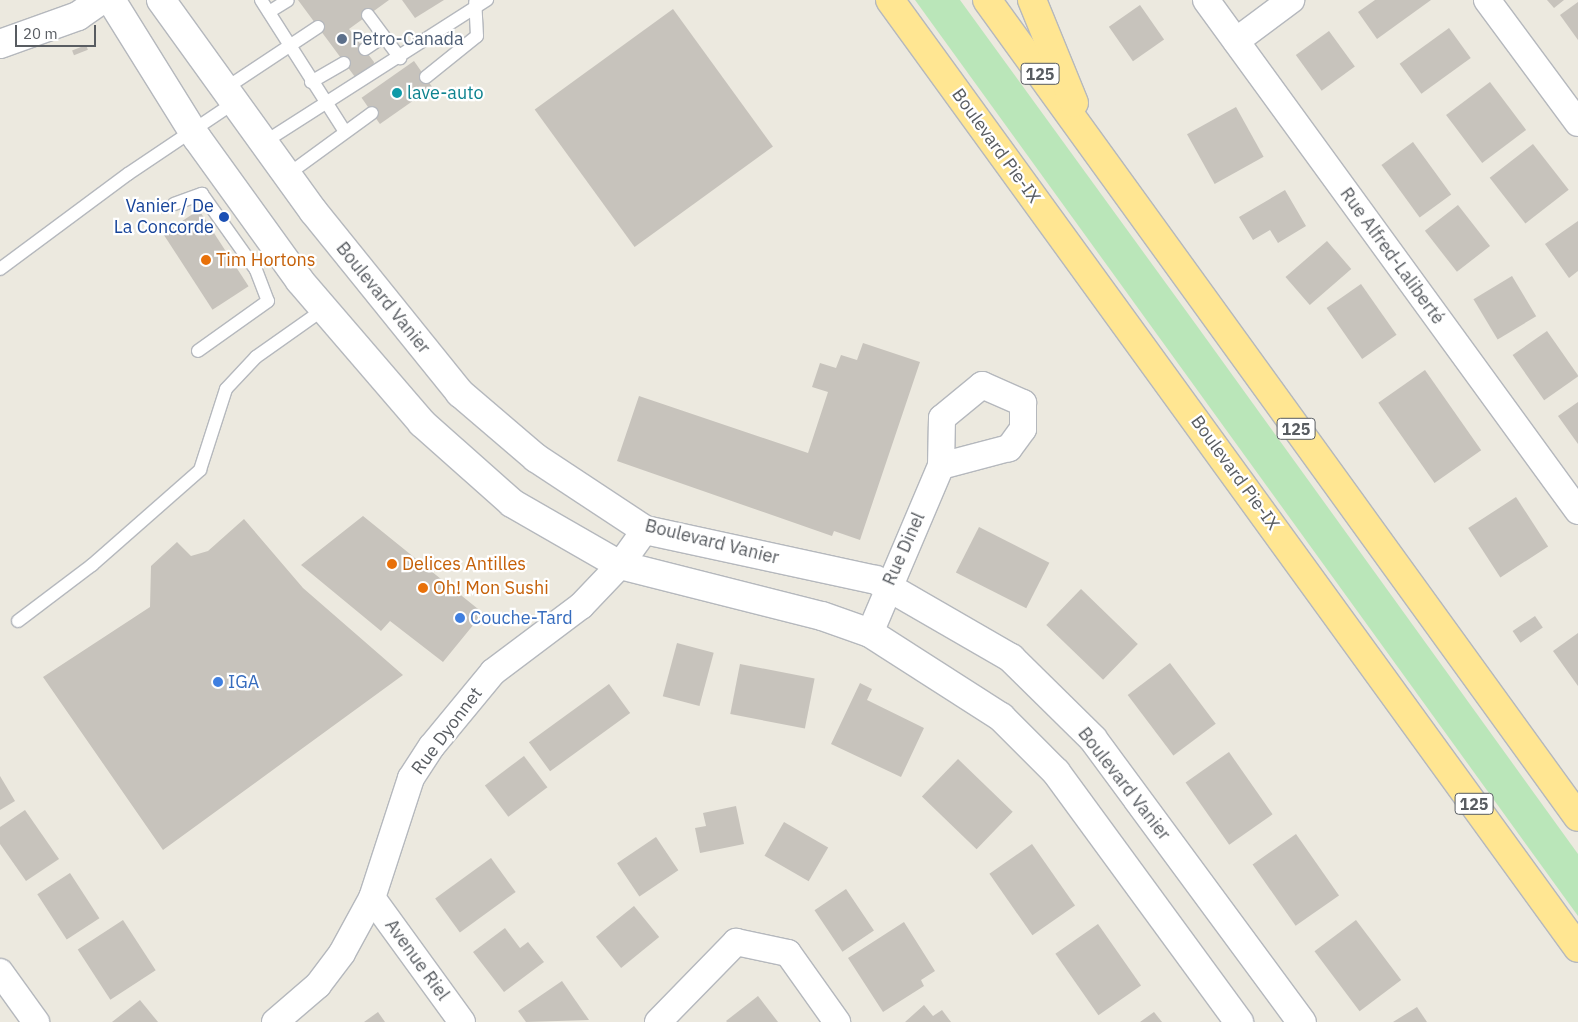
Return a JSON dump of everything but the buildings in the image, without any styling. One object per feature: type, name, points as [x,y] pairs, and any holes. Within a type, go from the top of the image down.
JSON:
[{"type":"highway","points":[[868,0],[918,38]]},
{"type":"highway","name":"Boulevard Pie-IX","points":[[890,0],[1578,948]]},
{"type":"highway","name":"125","points":[[987,0],[1578,817]]},
{"type":"highway","points":[[1032,0],[1093,148]]},
{"type":"street","points":[[0,44],[78,16],[101,0]]},
{"type":"street","points":[[111,0],[192,131],[324,309],[422,423],[512,503],[620,565],[822,616],[870,633],[1001,717],[1056,772],[1239,1022]]},
{"type":"street","name":"Boulevard Vanier","points":[[162,0],[228,97],[287,175],[460,393],[536,458],[645,530],[888,585],[1011,658],[1093,739],[1302,1022]]},
{"type":"street","name":"Rue Alfred-Laliberté","points":[[1206,0],[1578,511]]},
{"type":"street","points":[[1236,41],[1291,0]]},
{"type":"street","points":[[1487,0],[1578,123]]},
{"type":"street","name":"Rue Dinel","points":[[870,633],[888,585],[941,466]]},
{"type":"street","name":"Rue Dyonnet","points":[[275,1022],[323,978],[342,952],[372,898],[411,778],[432,746],[493,672],[582,606],[620,565],[645,530]]},
{"type":"street","name":"Avenue Riel","points":[[372,898],[462,1022]]},
{"type":"street","points":[[658,1022],[736,942],[788,953],[837,1022]]},
{"type":"street","points":[[0,972],[36,1022]]},
{"type":"lane","points":[[261,0],[311,82],[345,132]]},
{"type":"lane","points":[[268,12],[288,0]]},
{"type":"lane","points":[[263,143],[400,58],[475,4],[487,0]]},
{"type":"lane","points":[[426,77],[476,36],[475,4]]},
{"type":"lane","points":[[368,15],[400,58]]},
{"type":"lane","points":[[0,269],[192,131],[228,97],[289,46],[318,27]]},
{"type":"lane","points":[[364,50],[383,37]]},
{"type":"lane","points":[[311,82],[344,63]]},
{"type":"lane","points":[[287,175],[372,113]]},
{"type":"lane","points":[[174,204],[202,194],[256,270],[268,301],[198,351]]},
{"type":"lane","points":[[18,621],[92,565],[200,470],[226,389],[256,357],[324,309]]},
{"type":"green space","points":[[915,0],[960,0],[1197,326],[1578,854],[1578,916]]},
{"type":"place","name":"Petro-Canada","points":[[342,39]]},
{"type":"place","name":"lave-auto","points":[[397,93]]},
{"type":"place","name":"Vanier / De La Concorde","points":[[224,217]]},
{"type":"place","name":"Tim Hortons","points":[[206,260]]},
{"type":"place","name":"Delices Antilles","points":[[392,564]]},
{"type":"place","name":"Oh! Mon Sushi","points":[[423,588]]},
{"type":"place","name":"Couche-Tard","points":[[460,618]]},
{"type":"place","name":"IGA","points":[[218,682]]}]
